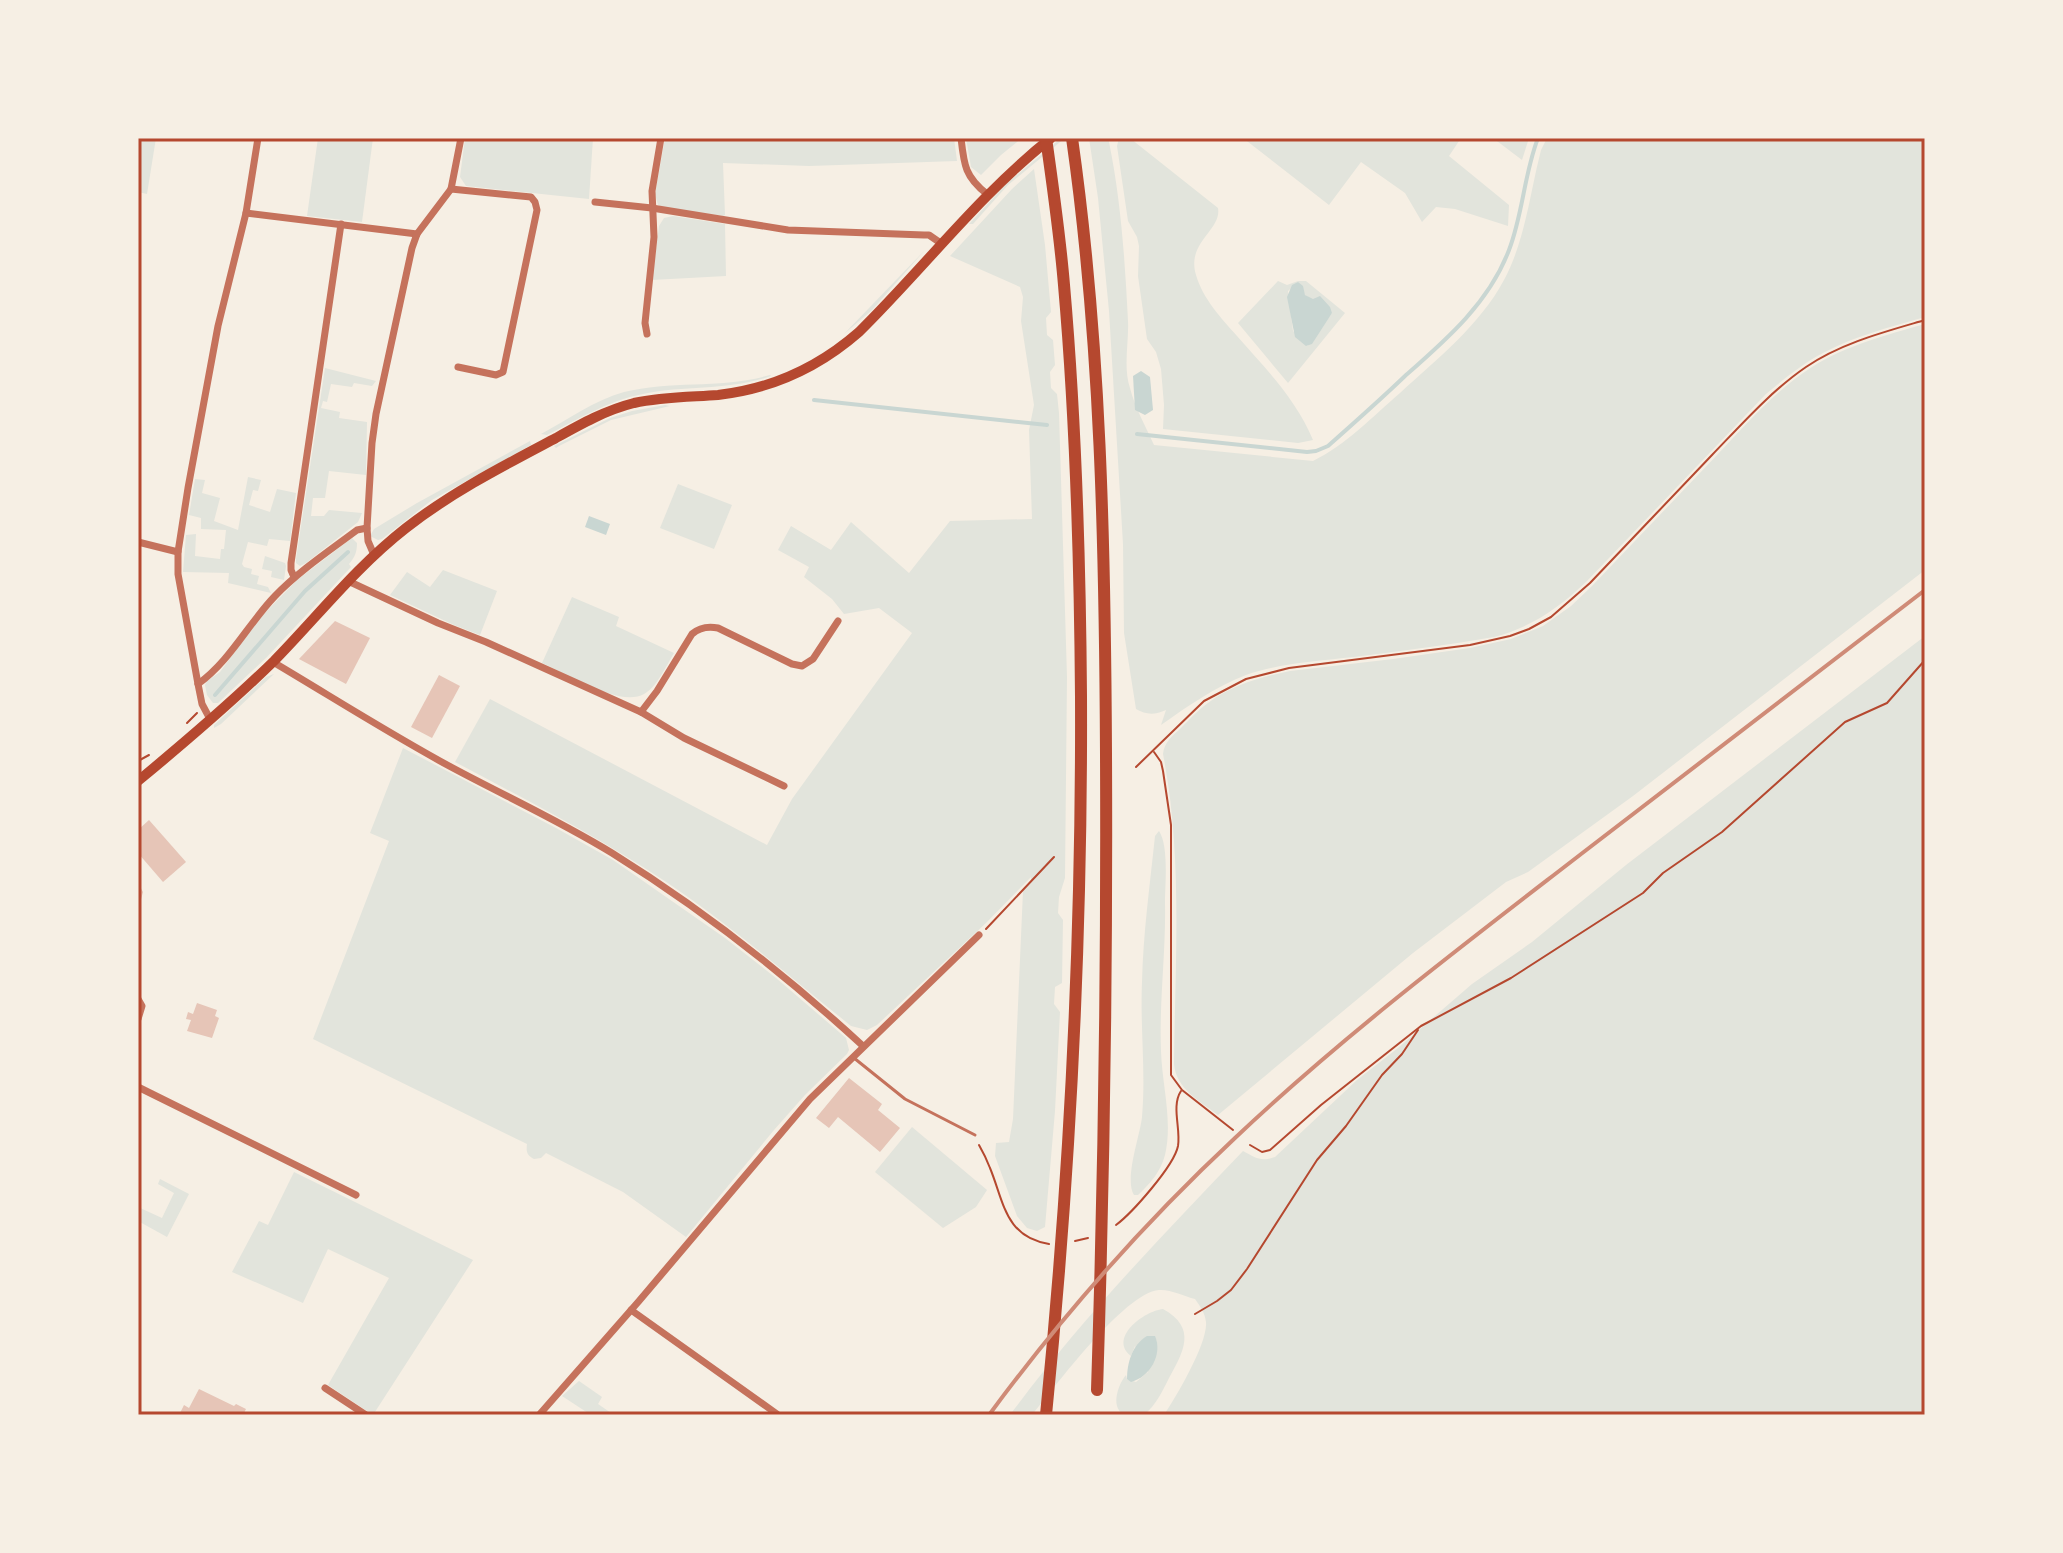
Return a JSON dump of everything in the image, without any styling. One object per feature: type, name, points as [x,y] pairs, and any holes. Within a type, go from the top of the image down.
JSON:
[{"type":"highway","points":[[1046,1415],[1073,1066],[1081,782],[1080,584],[1067,323],[1048,138]]},
{"type":"highway","points":[[1072,140],[1097,372],[1103,516],[1107,872],[1097,1390]]},
{"type":"main road","points":[[138,781],[273,662],[374,555],[444,501],[602,414],[647,401],[717,395],[753,388],[784,379],[815,364],[859,332],[987,194],[1048,138]]},
{"type":"street","points":[[210,719],[203,707],[198,684],[179,584],[178,552],[218,326],[246,213],[258,138]]},
{"type":"street","points":[[374,555],[367,528],[376,414],[412,248],[417,234],[451,189],[461,138]]},
{"type":"street","points":[[647,334],[645,323],[654,237],[652,191],[661,138]]},
{"type":"street","points":[[961,138],[969,177],[987,194]]},
{"type":"street","points":[[451,189],[531,197],[537,210],[503,372],[496,375],[458,367]]},
{"type":"street","points":[[595,202],[788,230],[924,235],[942,244]]},
{"type":"street","points":[[246,213],[417,234]]},
{"type":"street","points":[[294,577],[291,563],[341,224]]},
{"type":"street","points":[[198,684],[215,671],[255,619],[294,577],[357,530],[367,528]]},
{"type":"street","points":[[138,542],[178,552]]},
{"type":"street","points":[[348,581],[641,712],[684,738],[784,786]]},
{"type":"street","points":[[641,712],[697,630],[718,628],[802,666],[813,659],[838,621]]},
{"type":"street","points":[[273,662],[437,759],[614,854],[729,934],[863,1046]]},
{"type":"street","points":[[539,1415],[810,1099],[979,935]]},
{"type":"street","points":[[138,1019],[140,1000]]},
{"type":"street","points":[[138,1087],[356,1195]]},
{"type":"street","points":[[631,1310],[777,1414]]},
{"type":"street","points":[[325,1388],[366,1415]]},
{"type":"lane","points":[[853,1057],[905,1099],[975,1135]]},
{"type":"path","points":[[1136,767],[1204,701],[1265,673],[1470,645],[1510,636],[1541,623],[1590,583],[1787,381],[1807,366],[1843,347],[1925,320]]},
{"type":"path","points":[[1250,1145],[1262,1152],[1270,1150],[1321,1105],[1421,1026],[1511,978],[1643,893],[1663,873],[1722,832],[1845,722],[1887,703],[1925,660]]},
{"type":"path","points":[[1153,751],[1161,762],[1169,805],[1171,1075],[1182,1090],[1233,1130]]},
{"type":"path","points":[[979,935],[1054,857]]},
{"type":"path","points":[[1195,1314],[1231,1290],[1317,1160],[1421,1026]]},
{"type":"path","points":[[1112,1227],[1137,1205],[1176,1153],[1176,1100],[1182,1090]]},
{"type":"path","points":[[975,1135],[1011,1221],[1030,1239],[1052,1245]]},
{"type":"path","points":[[1065,1244],[1094,1236]]},
{"type":"shaded area","points":[[138,138],[156,138],[147,194],[138,192]]},
{"type":"shaded area","points":[[318,138],[373,138],[362,222],[307,216]]},
{"type":"shaded area","points":[[465,138],[593,138],[589,199],[466,186],[460,177]]},
{"type":"shaded area","points":[[665,138],[954,138],[957,161],[809,166],[723,163],[723,216],[658,205],[655,194]]},
{"type":"shaded area","points":[[966,138],[1022,138],[981,175],[971,167]]},
{"type":"shaded area","points":[[1061,138],[1065,138],[1008,185],[973,224],[969,224],[1006,184]]},
{"type":"shaded area","points":[[1089,138],[1108,138],[1109,142],[1124,254],[1128,380],[1154,445],[1313,461],[1348,439],[1457,341],[1494,296],[1517,249],[1541,150],[1547,138],[1925,138],[1925,317],[1835,347],[1786,377],[1766,394],[1587,581],[1566,600],[1533,622],[1494,637],[1259,671],[1213,691],[1161,725],[1166,710],[1151,714],[1136,709],[1124,633],[1123,544],[1109,311]]},
{"type":"shaded area","points":[[1119,138],[1131,139],[1218,208],[1215,223],[1196,254],[1194,264],[1199,284],[1219,315],[1289,398],[1313,440],[1298,443],[1163,429],[1161,369],[1156,352],[1147,339],[1138,276],[1139,246],[1128,221],[1117,146]]},
{"type":"shaded area","points":[[1243,138],[1461,138],[1449,156],[1509,205],[1508,226],[1455,209],[1436,207],[1422,222],[1405,193],[1361,162],[1329,205]]},
{"type":"shaded area","points":[[1493,138],[1529,138],[1522,160]]},
{"type":"shaded area","points":[[1034,169],[1051,312],[1046,318],[1047,335],[1053,340],[1055,365],[1050,372],[1051,388],[1057,394],[1059,413],[1067,677],[1065,878],[1058,913],[1063,920],[1062,983],[1055,987],[1054,1004],[1060,1012],[1045,1227],[1037,1231],[1027,1228],[1017,1216],[995,1156],[996,1143],[1009,1142],[1013,1119],[1023,891],[1031,882],[1031,877],[877,1025],[867,1030],[851,1026],[730,928],[660,878],[573,826],[455,762],[490,699],[767,845],[792,799],[912,633],[879,608],[844,614],[832,599],[804,577],[809,567],[778,550],[791,526],[831,550],[851,522],[909,573],[950,521],[1032,519],[1029,430],[1034,405],[1021,321],[1023,297],[1020,287],[950,256]]},
{"type":"shaded area","points":[[673,216],[725,224],[726,276],[652,280],[659,226],[664,218]]},
{"type":"shaded area","points":[[925,250],[872,310],[844,334]]},
{"type":"shaded area","points":[[1278,281],[1287,285],[1298,281],[1306,281],[1345,313],[1288,383],[1238,323]],"holes":[[[1298,282],[1305,295],[1332,313],[1307,346],[1293,331],[1288,291]]]},
{"type":"shaded area","points":[[1298,282],[1303,286],[1305,295],[1313,299],[1320,296],[1332,313],[1312,344],[1306,346],[1295,337],[1287,297],[1292,285]]},
{"type":"shaded area","points":[[1925,324],[1925,570],[1633,796],[1528,872],[1506,882],[1413,953],[1218,1115],[1190,1094],[1179,1081],[1174,1064],[1176,870],[1163,754],[1171,737],[1217,697],[1258,679],[1290,671],[1470,648],[1511,639],[1543,626],[1592,586],[1786,386],[1839,353],[1867,341]]},
{"type":"shaded area","points":[[325,368],[376,381],[372,386],[331,384],[327,402],[323,401],[321,408],[340,412],[339,418],[367,422],[366,475],[329,471],[325,498],[313,498],[311,516],[324,516],[329,510],[362,513],[358,522],[300,566],[296,559]]},
{"type":"shaded area","points":[[1141,371],[1150,377],[1153,410],[1145,415],[1135,410],[1133,376]]},
{"type":"shaded area","points":[[770,375],[739,384],[659,391],[630,397],[547,435],[541,434],[592,405],[624,392],[660,386],[734,382]]},
{"type":"shaded area","points":[[670,406],[611,420],[556,448],[554,446],[610,418]]},
{"type":"shaded area","points":[[530,441],[531,445],[432,500],[382,539],[370,536],[374,529],[417,503]]},
{"type":"shaded area","points":[[248,477],[261,480],[258,491],[253,490],[249,505],[270,512],[277,489],[296,493],[290,541],[269,539],[267,546],[248,542],[242,564],[252,569],[251,574],[259,576],[257,584],[268,587],[271,593],[228,583],[229,573],[183,572],[186,535],[196,534],[195,556],[220,559],[221,549],[224,549],[226,530],[201,529],[201,518],[189,515],[195,479],[205,480],[202,493],[220,498],[214,521],[238,530]]},
{"type":"shaded area","points":[[678,484],[732,505],[714,549],[660,528]]},
{"type":"shaded area","points":[[589,516],[610,524],[606,535],[585,527]]},
{"type":"shaded area","points":[[352,538],[357,546],[349,564],[351,567],[267,657],[218,703],[213,703],[207,695],[207,681],[220,672],[259,619],[297,580]]},
{"type":"shaded area","points":[[265,556],[285,563],[284,580],[271,577],[272,571],[262,569]]},
{"type":"shaded area","points":[[443,570],[497,591],[480,635],[390,595],[407,572],[430,587]]},
{"type":"shaded area","points":[[572,597],[619,617],[616,626],[674,653],[649,691],[634,697],[607,693],[542,663]]},
{"type":"shaded area","points":[[1925,636],[1925,1415],[1164,1415],[1197,1356],[1206,1322],[1195,1299],[1159,1290],[1144,1295],[1110,1323],[1032,1415],[1010,1415],[1093,1312],[1243,1151],[1259,1158],[1275,1157],[1357,1080],[1472,984],[1532,942],[1626,865]]},
{"type":"shaded area","points":[[274,674],[221,724],[214,728],[266,677]]},
{"type":"shaded area","points":[[403,748],[613,860],[725,938],[846,1038],[847,1054],[774,1130],[686,1237],[623,1192],[546,1153],[534,1159],[528,1153],[527,1144],[313,1039],[389,841],[370,833]]},
{"type":"shaded area","points":[[1159,831],[1166,866],[1161,1033],[1168,1116],[1167,1142],[1158,1172],[1138,1195],[1134,1195],[1131,1188],[1132,1168],[1143,1100],[1144,946],[1155,836]]},
{"type":"shaded area","points":[[912,1127],[987,1190],[976,1207],[943,1228],[875,1172]]},
{"type":"shaded area","points":[[294,1172],[473,1260],[373,1415],[328,1385],[389,1278],[328,1249],[303,1303],[232,1272],[259,1221],[268,1225]]},
{"type":"shaded area","points":[[160,1179],[189,1194],[167,1237],[138,1221],[138,1207],[162,1218],[174,1193],[158,1184]]},
{"type":"shaded area","points":[[1163,1309],[1174,1316],[1184,1332],[1183,1349],[1152,1407],[1144,1415],[1125,1415],[1119,1410],[1116,1400],[1121,1383],[1126,1375],[1127,1379],[1136,1382],[1148,1372],[1135,1346],[1131,1356],[1125,1349],[1126,1334],[1138,1320]]},
{"type":"shaded area","points":[[1147,1336],[1155,1336],[1156,1357],[1144,1375],[1131,1382],[1127,1379],[1131,1355]]},
{"type":"shaded area","points":[[579,1381],[602,1397],[598,1404],[614,1415],[591,1415],[562,1396]]},
{"type":"building","points":[[335,621],[370,638],[346,684],[299,659]]},
{"type":"building","points":[[439,675],[460,686],[432,738],[411,727]]},
{"type":"building","points":[[149,820],[186,862],[163,882],[138,853],[138,830]]},
{"type":"building","points":[[138,883],[143,892],[139,907],[138,907]]},
{"type":"building","points":[[197,1003],[217,1010],[215,1016],[219,1018],[212,1038],[187,1031],[191,1020],[186,1019],[188,1012],[193,1014]]},
{"type":"building","points":[[849,1078],[882,1104],[878,1110],[900,1128],[880,1152],[838,1117],[829,1128],[816,1118]]},
{"type":"building","points":[[199,1389],[246,1409],[243,1415],[199,1415],[193,1412],[191,1415],[179,1415],[184,1405],[189,1408]]},
{"type":"waterway","points":[[1137,434],[1307,452],[1328,446],[1451,334],[1490,287],[1514,236],[1538,138]]},
{"type":"waterway","points":[[814,400],[1047,425]]},
{"type":"waterway","points":[[215,695],[305,591],[348,552]]},
{"type":"railway","points":[[989,1415],[1075,1306],[1137,1236],[1277,1100],[1451,955],[1925,590]]}]
